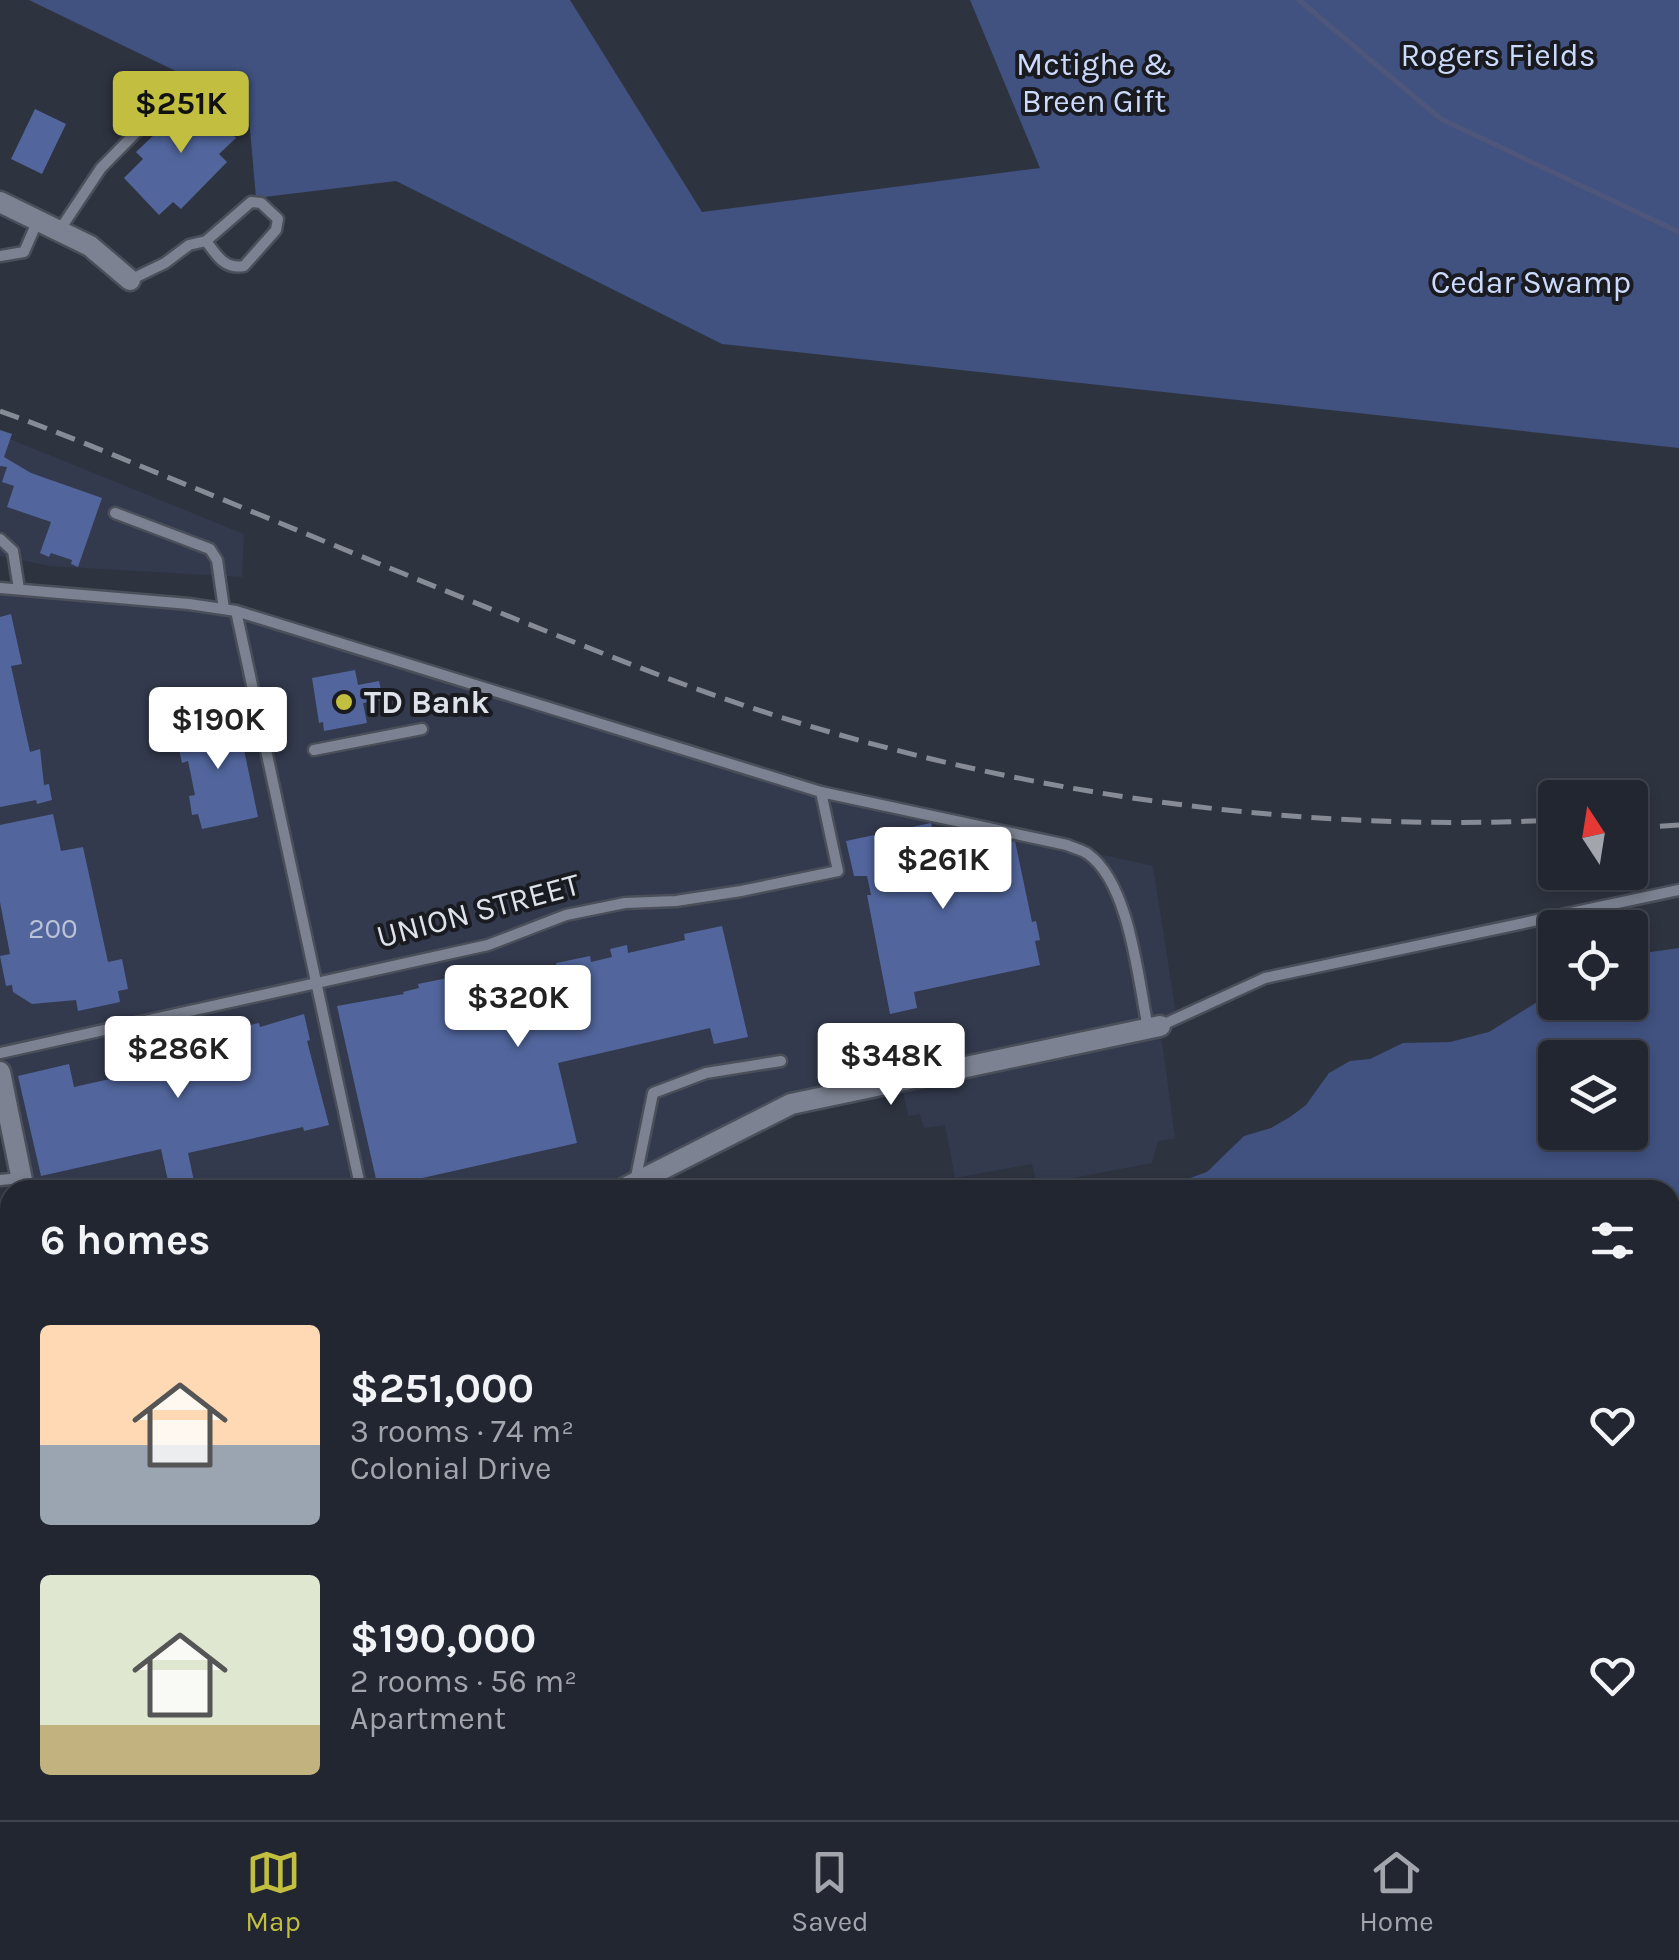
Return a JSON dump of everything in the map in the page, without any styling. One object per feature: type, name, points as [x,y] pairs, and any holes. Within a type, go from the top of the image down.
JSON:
[{"type":"street","points":[[0,202],[100,253],[130,280]]},
{"type":"street","points":[[642,1180],[791,1104],[1154,1027]]},
{"type":"street","points":[[0,1072],[22,1180]]},
{"type":"lane","points":[[59,230],[101,168],[166,101]]},
{"type":"lane","points":[[130,280],[206,240],[250,202],[261,203],[278,219],[276,230],[244,266],[222,262],[206,240]]},
{"type":"lane","points":[[0,256],[24,252],[38,220]]},
{"type":"lane","points":[[115,513],[210,549],[217,560],[359,1180]]},
{"type":"lane","points":[[0,539],[13,551],[20,589]]},
{"type":"lane","points":[[0,588],[230,610],[821,792],[1038,838],[1088,854],[1104,871],[1120,902],[1154,1027],[1265,978],[1679,890]]},
{"type":"lane","points":[[314,750],[422,729]]},
{"type":"lane","name":"UNION STREET","points":[[0,1053],[488,945],[566,916],[625,904],[741,891],[838,871],[821,792]]},
{"type":"lane","points":[[630,1180],[653,1094],[706,1073],[781,1061]]},
{"type":"shaded area","points":[[0,435],[244,534],[242,577],[51,566],[0,556]]},
{"type":"shaded area","points":[[0,588],[236,611],[821,792],[1153,866],[1177,1020],[1160,1026],[1175,1138],[1158,1141],[1152,1163],[1063,1180],[1036,1180],[1032,1164],[955,1178],[945,1125],[924,1128],[920,1114],[908,1116],[901,1081],[791,1104],[641,1180],[22,1180],[0,1073]]},
{"type":"green space","name":"Cedar Swamp","points":[[29,0],[570,0],[702,212],[1040,168],[970,0],[1679,0],[1679,448],[722,344],[396,181],[256,198],[248,106]]},
{"type":"green space","points":[[1679,948],[1679,1180],[1184,1180],[1207,1172],[1244,1136],[1290,1117],[1306,1105],[1329,1073],[1350,1061],[1370,1059],[1403,1043],[1450,1042],[1489,1032],[1538,1001],[1538,1020],[1648,1020],[1648,952]]},
{"type":"building","points":[[185,93],[199,107],[203,103],[236,138],[219,154],[227,162],[181,209],[173,202],[159,215],[124,178],[143,159],[136,152],[176,114],[170,107]]},
{"type":"building","points":[[35,109],[66,124],[42,174],[11,159]]},
{"type":"building","points":[[0,430],[12,434],[4,457],[31,473],[102,498],[78,567],[71,564],[72,560],[40,553],[51,522],[7,507],[14,486],[2,482],[7,467],[0,466]]},
{"type":"building","points":[[11,614],[22,664],[11,666],[30,752],[40,749],[44,785],[49,784],[52,800],[0,807],[0,617]]},
{"type":"building","name":"TD Bank","points":[[355,670],[358,685],[379,681],[383,700],[363,703],[367,723],[324,731],[323,722],[319,723],[312,678]]},
{"type":"building","points":[[237,716],[258,817],[202,829],[198,814],[192,815],[189,796],[195,795],[188,761],[182,763],[178,728]]},
{"type":"building","points":[[53,814],[61,851],[83,847],[108,962],[122,959],[128,989],[118,991],[120,1002],[78,1011],[76,1000],[32,1004],[13,992],[12,985],[6,986],[0,956],[10,954],[0,902],[0,825]]},
{"type":"building","points":[[931,823],[939,858],[1015,841],[1032,922],[1036,921],[1040,940],[1035,941],[1040,965],[914,992],[917,1008],[890,1014],[867,895],[871,895],[867,876],[854,876],[846,841]]},
{"type":"building","points":[[722,926],[748,1037],[714,1044],[710,1028],[558,1063],[577,1143],[413,1180],[376,1180],[337,1006],[404,994],[419,988],[418,984],[462,975],[463,979],[476,976],[478,987],[509,981],[510,985],[545,977],[544,973],[558,970],[556,963],[590,956],[591,962],[612,957],[610,949],[627,945],[628,953],[685,940],[684,934]]},
{"type":"building","points":[[304,1014],[310,1040],[307,1041],[329,1125],[304,1131],[303,1127],[188,1153],[194,1180],[168,1180],[161,1149],[41,1176],[18,1076],[69,1064],[74,1087],[119,1077],[116,1063],[140,1058],[138,1051],[215,1037],[214,1033],[259,1023],[260,1027]]},
{"type":"waterway","points":[[1299,0],[1441,119],[1679,232]]},
{"type":"railway","points":[[0,411],[659,675],[875,744],[1100,793],[1214,809],[1329,819],[1538,820]]},
{"type":"railway","points":[[1648,827],[1679,825]]},
{"type":"place","name":"TD Bank","points":[[344,702]]},
{"type":"park label","name":"Rogers Fields","points":[[1498,55]]},
{"type":"park label","name":"Mctighe & Breen Gift","points":[[1094,82]]}]
